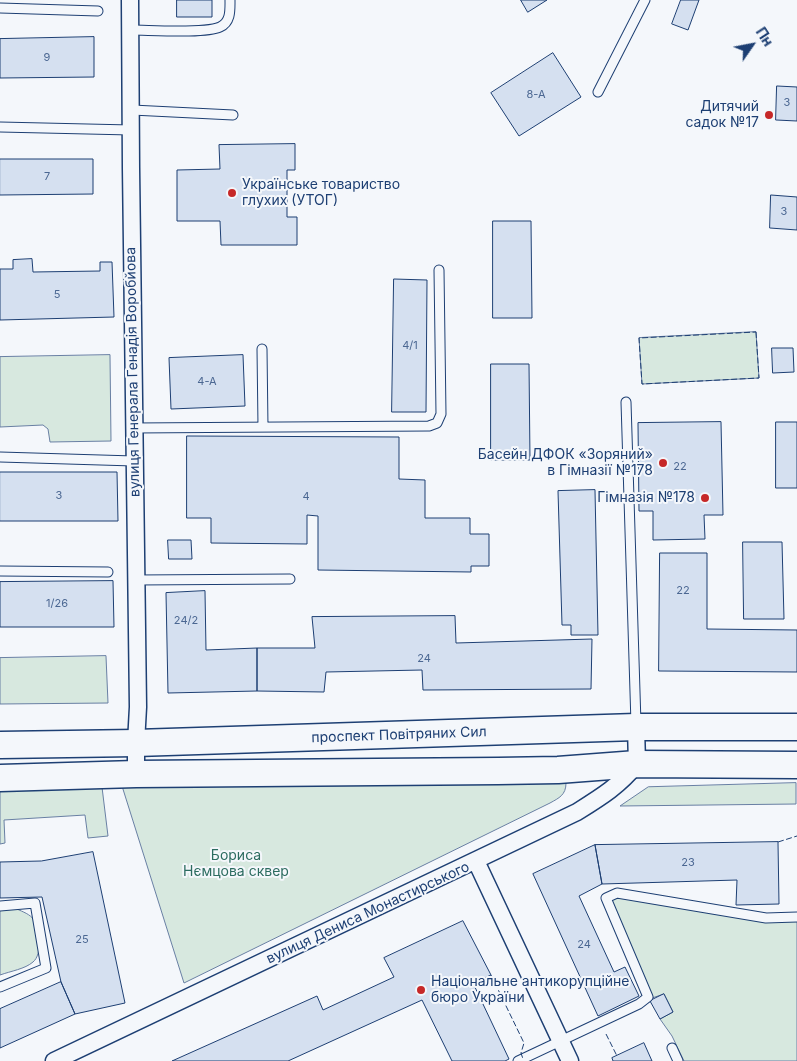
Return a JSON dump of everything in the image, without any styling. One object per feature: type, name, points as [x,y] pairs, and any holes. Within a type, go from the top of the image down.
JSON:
[{"type":"main road","name":"проспект Повітряних Сил","points":[[0,745],[136,743],[636,727],[797,727]]},
{"type":"main road","points":[[0,778],[136,774],[518,771],[637,764],[797,765]]},
{"type":"street","name":"вулиця Генерала Генадія Воробйова","points":[[130,0],[138,706],[136,774]]},
{"type":"street","points":[[636,727],[637,764]]},
{"type":"street","name":"вулиця Дениса Монастирського","points":[[54,1061],[578,812],[614,789],[637,764]]},
{"type":"street","points":[[476,861],[561,1041],[566,1060]]},
{"type":"lane","points":[[131,30],[206,31],[221,27],[230,17],[230,0]]},
{"type":"lane","points":[[598,92],[645,0]]},
{"type":"lane","points":[[0,8],[98,11]]},
{"type":"lane","points":[[132,110],[233,115]]},
{"type":"lane","points":[[0,127],[131,130]]},
{"type":"lane","points":[[134,428],[430,426],[437,423],[441,414],[439,270]]},
{"type":"lane","points":[[262,349],[263,427]]},
{"type":"lane","points":[[626,402],[636,727]]},
{"type":"lane","points":[[0,457],[134,461]]},
{"type":"lane","points":[[0,571],[108,572]]},
{"type":"lane","points":[[136,580],[290,579]]},
{"type":"lane","points":[[518,1061],[639,1004],[648,997],[606,898],[617,894],[766,918],[797,917]]},
{"type":"lane","points":[[0,906],[36,903],[46,968],[0,987]]},
{"type":"lane","points":[[672,1048],[678,1061]]},
{"type":"green space","points":[[756,332],[759,378],[642,384],[639,338]]},
{"type":"green space","points":[[110,355],[111,441],[50,442],[48,429],[43,425],[0,427],[0,357]]},
{"type":"green space","points":[[106,656],[108,703],[0,704],[0,658]]},
{"type":"green space","name":"Бориса Нємцова сквер","points":[[558,779],[566,783],[565,790],[559,798],[550,803],[184,983],[122,786]]},
{"type":"green space","points":[[796,783],[796,804],[620,806],[648,787]]},
{"type":"green space","points":[[102,787],[108,836],[88,838],[85,815],[4,820],[5,843],[0,844],[0,791]]},
{"type":"green space","points":[[617,893],[710,908],[797,917],[797,1061],[684,1061],[672,1036],[660,1019],[673,1012],[664,994],[652,998],[606,898]]},
{"type":"green space","points":[[17,909],[34,920],[39,935],[38,953],[30,964],[0,975],[0,910]]},
{"type":"building","points":[[177,0],[212,0],[212,17],[177,17]]},
{"type":"building","points":[[521,0],[547,0],[528,12]]},
{"type":"building","points":[[681,0],[699,0],[688,30],[672,24]]},
{"type":"building","points":[[94,37],[94,77],[0,78],[0,39]]},
{"type":"building","points":[[553,53],[581,97],[519,136],[491,93]]},
{"type":"building","points":[[777,86],[797,87],[797,121],[776,120]]},
{"type":"building","name":"Українське товариство глухих (УТОГ)","points":[[295,144],[295,170],[287,170],[287,217],[297,217],[297,245],[221,245],[220,221],[177,221],[177,170],[220,169],[219,145]]},
{"type":"building","points":[[0,159],[93,159],[93,194],[0,195]]},
{"type":"building","points":[[771,195],[797,197],[797,230],[770,228]]},
{"type":"building","points":[[493,221],[531,221],[532,318],[493,318]]},
{"type":"building","points":[[32,259],[33,272],[100,271],[100,262],[112,262],[114,317],[0,320],[0,269],[13,269],[13,260]]},
{"type":"building","points":[[394,279],[427,280],[426,412],[392,412]]},
{"type":"building","points":[[772,348],[793,348],[794,372],[773,373]]},
{"type":"building","points":[[243,355],[245,406],[171,409],[169,358]]},
{"type":"building","points":[[491,364],[529,364],[530,460],[491,460]]},
{"type":"building","points":[[721,422],[723,515],[704,515],[705,539],[653,540],[653,511],[639,511],[638,423]]},
{"type":"building","points":[[776,422],[797,422],[797,488],[776,488]]},
{"type":"building","points":[[187,436],[399,437],[399,479],[425,480],[425,518],[470,518],[470,534],[489,534],[489,566],[471,566],[471,572],[318,570],[318,516],[307,515],[307,544],[211,543],[211,518],[187,518]]},
{"type":"building","points":[[0,472],[117,472],[118,521],[0,521]]},
{"type":"building","points":[[595,490],[598,635],[571,635],[571,625],[562,625],[558,491]]},
{"type":"building","points":[[168,540],[191,540],[192,559],[169,559]]},
{"type":"building","points":[[743,542],[782,542],[784,619],[744,619]]},
{"type":"building","points":[[660,553],[707,553],[707,629],[797,630],[797,672],[659,671]]},
{"type":"building","points":[[113,581],[114,627],[0,627],[0,582]]},
{"type":"building","points":[[205,591],[206,650],[257,648],[257,691],[168,693],[166,593]]},
{"type":"building","points":[[455,616],[456,643],[592,639],[591,689],[423,690],[422,670],[326,672],[324,692],[257,691],[257,648],[315,648],[312,617]]},
{"type":"building","points":[[778,842],[779,904],[736,905],[737,880],[602,884],[595,845]]},
{"type":"building","points":[[595,845],[602,884],[579,896],[614,972],[625,967],[639,996],[598,1016],[533,874]]},
{"type":"building","points":[[93,852],[125,1003],[75,1014],[61,982],[42,897],[0,898],[0,862],[41,861]]},
{"type":"building","name":"Національне антикорупційне бюро України","points":[[463,921],[491,975],[473,983],[509,1059],[505,1061],[452,1061],[422,1000],[288,1061],[172,1061],[317,996],[323,1010],[394,977],[384,958]]},
{"type":"building","points":[[61,982],[75,1014],[0,1048],[0,1009]]},
{"type":"building","points":[[664,994],[673,1012],[660,1019],[650,1001]]},
{"type":"building","points":[[644,1043],[652,1061],[613,1061],[612,1058]]},
{"type":"fence","points":[[756,332],[759,378],[642,384],[639,338],[756,332]]},
{"type":"fence","points":[[778,842],[797,836]]},
{"type":"fence","points":[[491,975],[524,1043],[521,1053],[523,1059]]},
{"type":"fence","points":[[606,1034],[617,1056]]},
{"type":"place","name":"Дитячий садок №17","points":[[769,115]]},
{"type":"place","name":"Українське товариство глухих (УТОГ)","points":[[232,193]]},
{"type":"place","name":"Басейн ДФОК «Зоряний» в Гімназії №178","points":[[663,463]]},
{"type":"place","name":"Гімназія №178","points":[[705,498]]},
{"type":"place","name":"Національне антикорупційне бюро України","points":[[421,990]]}]
